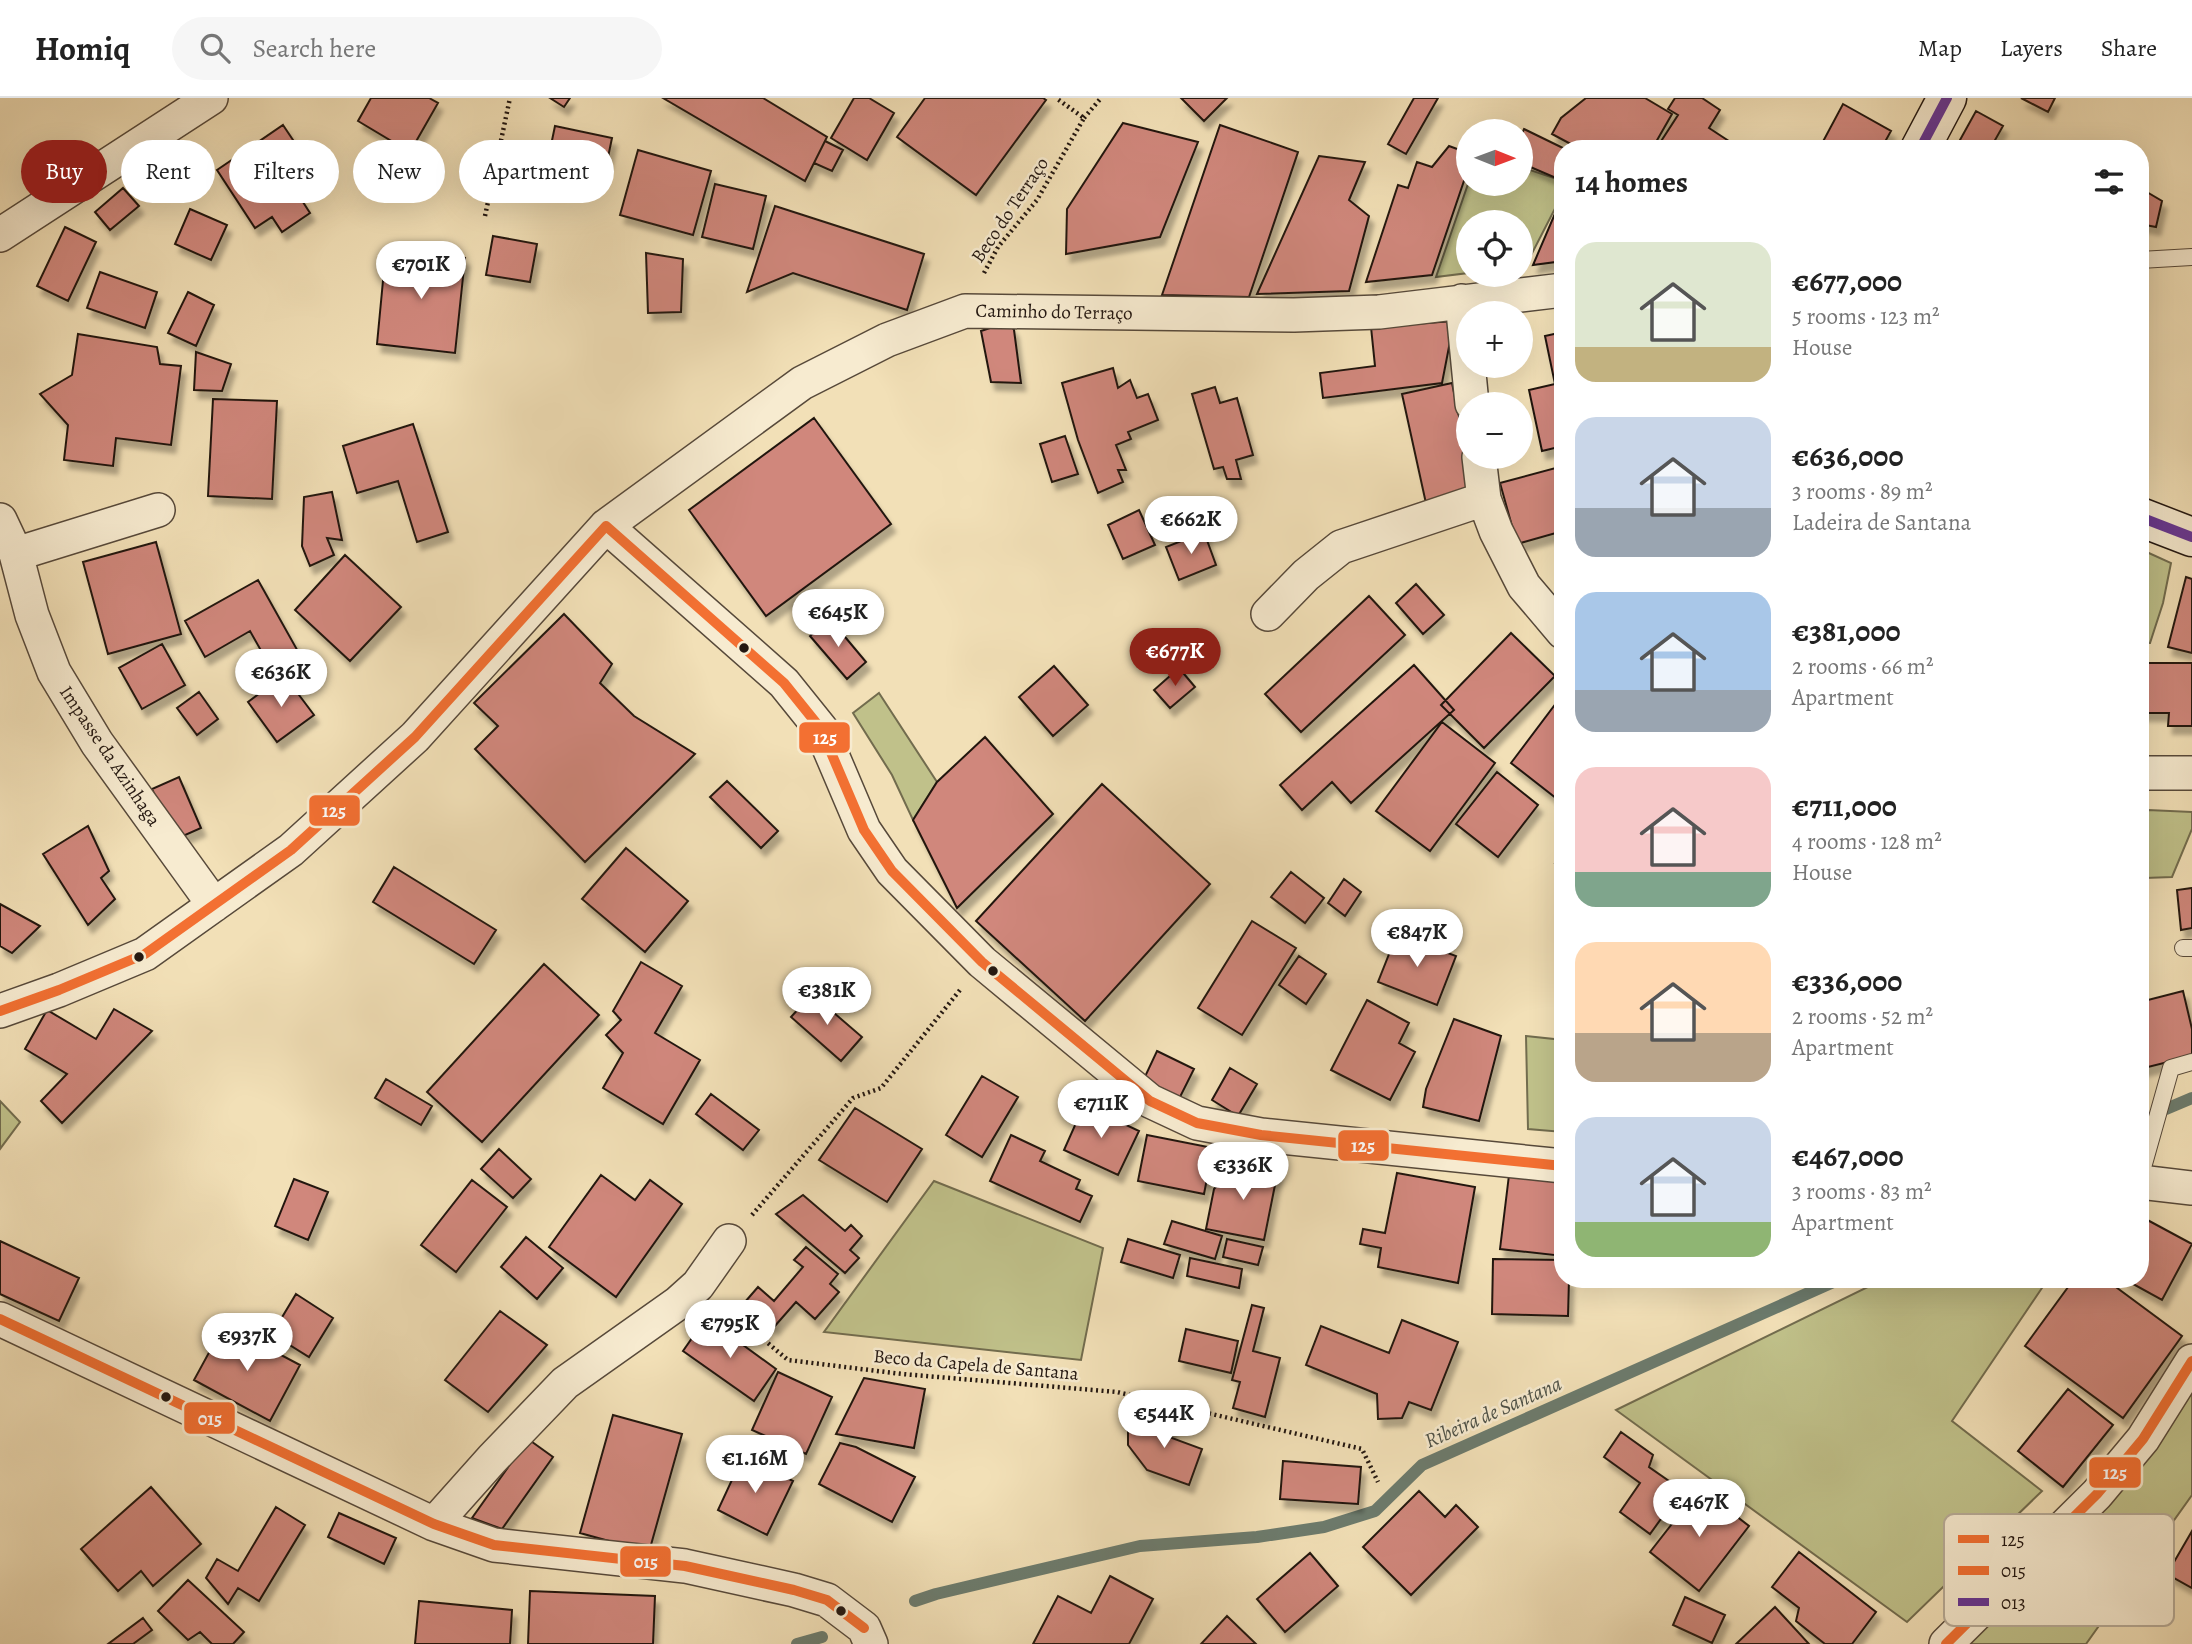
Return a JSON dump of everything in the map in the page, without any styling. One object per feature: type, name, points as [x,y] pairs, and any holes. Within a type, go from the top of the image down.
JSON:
[{"type":"main road","points":[[1925,140],[1947,98]]},
{"type":"main road","points":[[2149,520],[2192,537]]},
{"type":"street","points":[[0,235],[211,98]]},
{"type":"street","name":"Caminho do Terraço","points":[[1462,301],[1554,291]]},
{"type":"street","name":"Caminho do Terraço","points":[[0,1011],[145,954],[291,850],[415,737],[606,526],[802,383],[887,340],[965,312],[1294,316],[1379,312],[1456,302]]},
{"type":"street","points":[[1480,469],[1484,499],[1496,531],[1524,586],[1554,621]]},
{"type":"street","points":[[1268,614],[1306,575],[1341,547],[1484,499]]},
{"type":"street","points":[[16,554],[158,510]]},
{"type":"street","name":"Impasse da Azinhaga","points":[[0,520],[16,554],[32,615],[54,672],[97,743],[214,905]]},
{"type":"street","points":[[606,526],[784,683],[821,729],[863,830],[892,872],[982,962],[1150,1101],[1197,1123],[1261,1135],[1554,1165]]},
{"type":"street","points":[[2149,774],[2192,773]]},
{"type":"street","points":[[2149,1181],[2192,1188]]},
{"type":"street","points":[[434,1524],[565,1383],[678,1303],[698,1285],[729,1241]]},
{"type":"street","points":[[0,1320],[434,1524],[494,1545],[685,1566],[794,1590],[827,1600],[864,1628],[871,1644]]},
{"type":"street","points":[[2077,1514],[2143,1439],[2192,1360]]},
{"type":"street","points":[[1946,1644],[1964,1626]]},
{"type":"lane","points":[[2149,259],[2192,257]]},
{"type":"lane","points":[[2149,1147],[2171,1068],[2192,1062]]},
{"type":"path","points":[[485,216],[510,98]]},
{"type":"path","points":[[1056,98],[1084,118]]},
{"type":"path","name":"Beco do Terraço","points":[[965,312],[998,247],[1037,200],[1084,118],[1101,98]]},
{"type":"path","points":[[729,1241],[853,1098],[881,1088],[982,962]]},
{"type":"path","name":"Beco da Capela de Santana","points":[[698,1285],[788,1360],[902,1374],[1117,1392],[1362,1449],[1378,1482]]},
{"type":"green space","points":[[1533,171],[1554,178],[1554,211],[1533,251],[1533,210],[1459,210],[1464,196],[1533,196]]},
{"type":"green space","points":[[1456,219],[1456,274],[1436,277]]},
{"type":"green space","points":[[2149,553],[2171,563],[2163,603],[2150,643]]},
{"type":"green space","points":[[879,693],[937,782],[913,820],[892,775],[853,713]]},
{"type":"green space","points":[[2149,810],[2192,812],[2192,829],[2172,877],[2149,878]]},
{"type":"green space","points":[[1526,1036],[1554,1039],[1554,1131],[1528,1129]]},
{"type":"green space","points":[[0,1101],[20,1122],[0,1149]]},
{"type":"green space","points":[[934,1181],[1103,1248],[1081,1360],[824,1332]]},
{"type":"green space","points":[[1866,1288],[2042,1288],[1952,1421],[2042,1491],[2018,1514],[1944,1514],[1944,1586],[1907,1622],[1616,1410]]},
{"type":"green space","points":[[2192,1393],[2192,1495],[2174,1520],[2174,1514],[2083,1514]]},
{"type":"green space","points":[[1979,1626],[2099,1626],[2086,1644],[1962,1644]]},
{"type":"building","points":[[371,98],[429,98],[438,103],[417,140],[390,140],[358,121]]},
{"type":"building","points":[[550,98],[570,98],[564,107]]},
{"type":"building","points":[[663,98],[763,98],[827,137],[805,181]]},
{"type":"building","points":[[854,98],[869,98],[894,113],[867,160],[831,138]]},
{"type":"building","points":[[925,98],[1046,100],[976,195],[897,137]]},
{"type":"building","points":[[1181,98],[1227,98],[1204,121]]},
{"type":"building","points":[[1414,98],[1438,98],[1406,154],[1388,144]]},
{"type":"building","points":[[1586,98],[1645,98],[1672,114],[1657,140],[1563,140],[1552,134],[1561,118]]},
{"type":"building","points":[[1675,98],[1702,98],[1720,110],[1709,128],[1727,140],[1662,140],[1678,115],[1668,109]]},
{"type":"building","points":[[2021,98],[2055,98],[2048,112]]},
{"type":"building","points":[[1843,104],[1891,131],[1886,140],[1824,140]]},
{"type":"building","points":[[1976,111],[2003,126],[1995,140],[1960,140]]},
{"type":"building","points":[[1123,123],[1198,142],[1160,237],[1066,254],[1067,209]]},
{"type":"building","points":[[283,125],[293,140],[261,140]]},
{"type":"building","points":[[1220,125],[1298,152],[1249,297],[1162,295]]},
{"type":"building","points":[[555,126],[612,138],[612,140],[552,140]]},
{"type":"building","points":[[1533,133],[1554,144],[1554,177],[1533,168]]},
{"type":"building","points":[[825,141],[843,150],[832,171],[814,163]]},
{"type":"building","points":[[1449,146],[1456,149],[1456,196],[1459,196],[1432,275],[1366,282],[1398,185],[1408,188],[1417,162],[1432,167]]},
{"type":"building","points":[[638,150],[711,171],[693,235],[620,215]]},
{"type":"building","points":[[1319,156],[1365,162],[1349,200],[1369,216],[1349,291],[1257,294]]},
{"type":"building","points":[[229,162],[229,188],[217,170]]},
{"type":"building","points":[[715,184],[766,196],[753,249],[702,237]]},
{"type":"building","points":[[121,190],[121,203],[136,203],[139,206],[110,230],[95,212]]},
{"type":"building","points":[[2149,193],[2162,201],[2156,227],[2149,226]]},
{"type":"building","points":[[239,203],[304,203],[310,213],[282,232],[272,217],[255,228]]},
{"type":"building","points":[[775,206],[924,254],[907,310],[793,273],[747,292]]},
{"type":"building","points":[[190,209],[227,225],[211,260],[175,244]]},
{"type":"building","points":[[1554,216],[1554,262],[1533,265]]},
{"type":"building","points":[[65,227],[96,242],[68,301],[37,286]]},
{"type":"building","points":[[493,236],[537,244],[530,282],[486,275]]},
{"type":"building","points":[[386,249],[465,258],[455,353],[377,344]]},
{"type":"building","points":[[646,253],[683,259],[681,312],[648,313]]},
{"type":"building","points":[[100,272],[157,292],[145,328],[87,308]]},
{"type":"building","points":[[188,292],[214,305],[196,346],[168,333]]},
{"type":"building","points":[[1454,321],[1442,383],[1323,398],[1320,373],[1375,366],[1371,327]]},
{"type":"building","points":[[1008,322],[1014,330],[1021,383],[991,382],[981,331]]},
{"type":"building","points":[[78,334],[157,347],[160,364],[181,366],[171,445],[116,438],[113,466],[64,460],[68,425],[40,394],[72,375]]},
{"type":"building","points":[[1554,334],[1554,379],[1545,336]]},
{"type":"building","points":[[196,352],[231,364],[222,391],[194,390]]},
{"type":"building","points":[[1113,368],[1118,388],[1130,380],[1137,398],[1148,394],[1158,420],[1128,432],[1131,439],[1116,445],[1126,470],[1118,470],[1123,482],[1098,493],[1078,440],[1062,383]]},
{"type":"building","points":[[1452,383],[1456,402],[1456,469],[1470,469],[1473,483],[1429,517],[1402,394]]},
{"type":"building","points":[[1554,384],[1554,448],[1542,451],[1533,409],[1533,392],[1529,392]]},
{"type":"building","points":[[1215,387],[1220,403],[1237,398],[1253,455],[1236,460],[1241,479],[1227,479],[1223,467],[1214,469],[1192,394]]},
{"type":"building","points":[[213,399],[277,401],[272,499],[208,496]]},
{"type":"building","points":[[814,418],[891,524],[766,616],[689,510]]},
{"type":"building","points":[[413,424],[448,532],[417,542],[398,481],[357,493],[343,446]]},
{"type":"building","points":[[1065,436],[1078,474],[1052,482],[1040,444]]},
{"type":"building","points":[[1554,468],[1554,534],[1517,544],[1500,483]]},
{"type":"building","points":[[332,492],[342,540],[327,538],[334,555],[310,566],[302,546],[304,497]]},
{"type":"building","points":[[1139,510],[1155,545],[1123,559],[1108,525]]},
{"type":"building","points":[[1204,532],[1216,565],[1179,580],[1166,547]]},
{"type":"building","points":[[156,542],[181,634],[108,654],[83,562]]},
{"type":"building","points":[[345,555],[401,607],[350,661],[295,610]]},
{"type":"building","points":[[2186,577],[2192,579],[2192,653],[2168,647]]},
{"type":"building","points":[[258,580],[300,655],[272,670],[250,631],[205,657],[185,621]]},
{"type":"building","points":[[1416,584],[1444,615],[1423,634],[1396,603]]},
{"type":"building","points":[[1369,596],[1405,635],[1301,732],[1265,694]]},
{"type":"building","points":[[564,614],[612,664],[600,683],[634,716],[695,754],[585,862],[475,749],[498,726],[474,703]]},
{"type":"building","points":[[830,619],[866,662],[847,679],[810,636]]},
{"type":"building","points":[[1511,633],[1554,675],[1484,748],[1441,705]]},
{"type":"building","points":[[162,644],[185,685],[142,709],[119,668]]},
{"type":"building","points":[[2149,663],[2192,663],[2192,726],[2168,726],[2169,713],[2149,713]]},
{"type":"building","points":[[1414,665],[1454,710],[1351,803],[1332,782],[1302,810],[1280,785]]},
{"type":"building","points":[[1054,666],[1088,705],[1053,736],[1019,697]]},
{"type":"building","points":[[1179,668],[1195,687],[1170,708],[1154,690]]},
{"type":"building","points":[[284,675],[314,715],[277,742],[248,702]]},
{"type":"building","points":[[199,692],[218,719],[197,735],[177,708]]},
{"type":"building","points":[[1554,706],[1554,797],[1511,763]]},
{"type":"building","points":[[1442,722],[1495,763],[1430,851],[1376,811]]},
{"type":"building","points":[[985,737],[1053,814],[957,908],[913,820],[937,782]]},
{"type":"building","points":[[1497,772],[1538,805],[1498,857],[1456,824]]},
{"type":"building","points":[[179,777],[201,828],[174,840],[152,789]]},
{"type":"building","points":[[727,781],[778,831],[761,848],[710,797]]},
{"type":"building","points":[[1102,784],[1210,884],[1085,1021],[976,921]]},
{"type":"building","points":[[88,826],[109,871],[101,878],[115,899],[88,925],[43,854]]},
{"type":"building","points":[[626,848],[688,901],[645,952],[582,899]]},
{"type":"building","points":[[394,867],[496,930],[474,964],[373,902]]},
{"type":"building","points":[[1291,872],[1324,898],[1305,923],[1271,897]]},
{"type":"building","points":[[1344,879],[1361,892],[1345,916],[1328,903]]},
{"type":"building","points":[[2192,888],[2192,928],[2181,930],[2177,890]]},
{"type":"building","points":[[0,904],[40,926],[12,953],[0,946]]},
{"type":"building","points":[[1252,921],[1296,948],[1242,1035],[1198,1008]]},
{"type":"building","points":[[1397,934],[1456,956],[1437,1005],[1378,982]]},
{"type":"building","points":[[1299,956],[1326,974],[1306,1004],[1279,985]]},
{"type":"building","points":[[641,962],[682,986],[655,1033],[700,1060],[663,1124],[603,1088],[623,1053],[606,1035],[621,1020],[613,1011]]},
{"type":"building","points":[[544,964],[599,1015],[482,1142],[427,1092]]},
{"type":"building","points":[[2183,991],[2192,1029],[2192,1056],[2149,1067],[2149,1000]]},
{"type":"building","points":[[812,994],[862,1037],[841,1061],[791,1017]]},
{"type":"building","points":[[1367,1000],[1409,1023],[1399,1043],[1415,1052],[1390,1100],[1331,1070]]},
{"type":"building","points":[[114,1009],[152,1031],[62,1123],[41,1101],[67,1074],[25,1049],[47,1010],[96,1039]]},
{"type":"building","points":[[1454,1019],[1501,1036],[1479,1121],[1423,1107],[1426,1089]]},
{"type":"building","points":[[1157,1051],[1194,1069],[1178,1101],[1142,1083]]},
{"type":"building","points":[[1230,1068],[1257,1084],[1238,1116],[1212,1100]]},
{"type":"building","points":[[982,1076],[1018,1097],[982,1157],[946,1135]]},
{"type":"building","points":[[386,1079],[432,1106],[421,1125],[375,1098]]},
{"type":"building","points":[[711,1094],[759,1130],[743,1150],[696,1114]]},
{"type":"building","points":[[1084,1105],[1139,1131],[1118,1175],[1064,1150]]},
{"type":"building","points":[[855,1108],[922,1149],[887,1202],[819,1160]]},
{"type":"building","points":[[1011,1135],[1045,1151],[1040,1161],[1080,1180],[1076,1189],[1092,1196],[1080,1222],[990,1181]]},
{"type":"building","points":[[1147,1135],[1213,1148],[1204,1194],[1138,1181]]},
{"type":"building","points":[[499,1149],[531,1179],[513,1198],[481,1169]]},
{"type":"building","points":[[1239,1162],[1278,1170],[1264,1240],[1206,1229],[1214,1189]]},
{"type":"building","points":[[1397,1173],[1475,1187],[1458,1283],[1378,1267],[1381,1248],[1360,1244],[1363,1229],[1385,1233]]},
{"type":"building","points":[[601,1175],[635,1200],[650,1180],[682,1204],[616,1297],[549,1247]]},
{"type":"building","points":[[1509,1175],[1554,1181],[1554,1255],[1500,1249]]},
{"type":"building","points":[[294,1179],[328,1192],[308,1240],[275,1226]]},
{"type":"building","points":[[472,1180],[507,1207],[456,1272],[421,1245]]},
{"type":"building","points":[[803,1195],[845,1231],[851,1225],[862,1236],[850,1250],[859,1258],[845,1273],[776,1214]]},
{"type":"building","points":[[1172,1221],[1222,1236],[1215,1259],[1164,1244]]},
{"type":"building","points":[[2149,1221],[2192,1244],[2162,1300],[2140,1288],[2149,1288]]},
{"type":"building","points":[[526,1237],[563,1268],[537,1299],[501,1267]]},
{"type":"building","points":[[1128,1239],[1180,1255],[1173,1278],[1121,1262]]},
{"type":"building","points":[[1227,1239],[1263,1247],[1258,1265],[1223,1257]]},
{"type":"building","points":[[0,1241],[79,1278],[59,1321],[0,1294]]},
{"type":"building","points":[[806,1247],[838,1274],[830,1284],[839,1292],[815,1319],[796,1302],[774,1327],[745,1302],[758,1287],[774,1301],[803,1267],[794,1260]]},
{"type":"building","points":[[1190,1258],[1242,1269],[1239,1288],[1187,1276]]},
{"type":"building","points":[[1493,1259],[1554,1260],[1554,1288],[1569,1288],[1568,1316],[1492,1314]]},
{"type":"building","points":[[2067,1288],[2117,1288],[2182,1336],[2123,1418],[2025,1346]]},
{"type":"building","points":[[296,1294],[333,1318],[309,1357],[272,1334]]},
{"type":"building","points":[[1252,1305],[1264,1308],[1253,1351],[1280,1358],[1265,1417],[1233,1408],[1240,1382],[1232,1380]]},
{"type":"building","points":[[500,1311],[547,1345],[488,1412],[445,1380]]},
{"type":"building","points":[[706,1318],[776,1369],[754,1401],[683,1351]]},
{"type":"building","points":[[1402,1320],[1458,1342],[1431,1410],[1409,1402],[1402,1418],[1378,1419],[1377,1394],[1306,1365],[1321,1326],[1389,1353]]},
{"type":"building","points":[[224,1325],[300,1365],[270,1421],[194,1380]]},
{"type":"building","points":[[1186,1329],[1238,1341],[1231,1373],[1179,1361]]},
{"type":"building","points":[[778,1372],[832,1397],[806,1454],[752,1430]]},
{"type":"building","points":[[864,1378],[925,1389],[914,1448],[836,1434]]},
{"type":"building","points":[[2068,1389],[2113,1425],[2063,1487],[2018,1451]]},
{"type":"building","points":[[1156,1411],[1175,1417],[1169,1437],[1202,1449],[1189,1485],[1147,1470],[1128,1445],[1128,1427],[1148,1434]]},
{"type":"building","points":[[613,1415],[682,1434],[649,1552],[580,1533]]},
{"type":"building","points":[[1621,1432],[1653,1455],[1649,1467],[1682,1490],[1650,1534],[1620,1512],[1640,1483],[1604,1457]]},
{"type":"building","points":[[528,1439],[553,1457],[502,1529],[472,1518]]},
{"type":"building","points":[[840,1443],[856,1447],[915,1477],[892,1522],[819,1484]]},
{"type":"building","points":[[743,1456],[793,1481],[767,1535],[718,1510]]},
{"type":"building","points":[[1283,1461],[1361,1467],[1358,1504],[1280,1499]]},
{"type":"building","points":[[151,1487],[201,1544],[153,1586],[141,1571],[118,1591],[81,1549]]},
{"type":"building","points":[[1700,1488],[1749,1526],[1699,1591],[1650,1552]]},
{"type":"building","points":[[1419,1491],[1445,1517],[1456,1505],[1478,1527],[1411,1595],[1363,1547]]},
{"type":"building","points":[[276,1507],[305,1525],[259,1601],[238,1588],[228,1604],[206,1578],[217,1559],[238,1571]]},
{"type":"building","points":[[339,1513],[396,1538],[384,1564],[328,1537]]},
{"type":"building","points":[[2192,1531],[2192,1588],[2174,1578],[2174,1562]]},
{"type":"building","points":[[1799,1552],[1876,1612],[1852,1644],[1825,1644],[1796,1621],[1799,1608],[1772,1587]]},
{"type":"building","points":[[1310,1553],[1338,1586],[1285,1632],[1257,1599]]},
{"type":"building","points":[[1110,1576],[1153,1599],[1129,1644],[1033,1644],[1058,1596],[1091,1613]]},
{"type":"building","points":[[188,1580],[244,1632],[233,1644],[212,1644],[200,1632],[188,1640],[158,1611]]},
{"type":"building","points":[[530,1591],[655,1596],[653,1644],[528,1644]]},
{"type":"building","points":[[1685,1597],[1725,1615],[1712,1643],[1673,1625]]},
{"type":"building","points":[[419,1601],[512,1610],[510,1644],[415,1644]]},
{"type":"building","points":[[1775,1607],[1809,1644],[1736,1644]]},
{"type":"building","points":[[1227,1616],[1256,1644],[1201,1644]]},
{"type":"building","points":[[143,1618],[152,1630],[133,1644],[108,1644]]},
{"type":"waterway","name":"Ribeira de Santana","points":[[2166,1109],[2192,1098]]},
{"type":"waterway","name":"Ribeira de Santana","points":[[915,1601],[1140,1546],[1257,1537],[1324,1527],[1375,1511],[1422,1465],[1820,1288]]},
{"type":"waterway","name":"Ribeira de Santana","points":[[797,1644],[822,1637]]},
{"type":"transit line","name":"013","points":[[1925,140],[1947,98]]},
{"type":"transit line","name":"013","points":[[2149,520],[2192,537]]},
{"type":"transit line","name":"125","points":[[606,526],[784,683],[821,729],[864,830],[892,871],[982,962],[1150,1101],[1197,1123],[1261,1135],[1554,1165]]},
{"type":"transit line","name":"125","points":[[0,1011],[145,954],[291,850],[415,737],[606,526]]},
{"type":"transit line","name":"015","points":[[0,1319],[434,1524],[494,1545],[685,1566],[794,1590],[827,1600],[864,1628]]},
{"type":"transit line","name":"125","points":[[2077,1514],[2143,1439],[2192,1361]]},
{"type":"transit line","name":"125","points":[[1946,1644],[1964,1626]]}]
